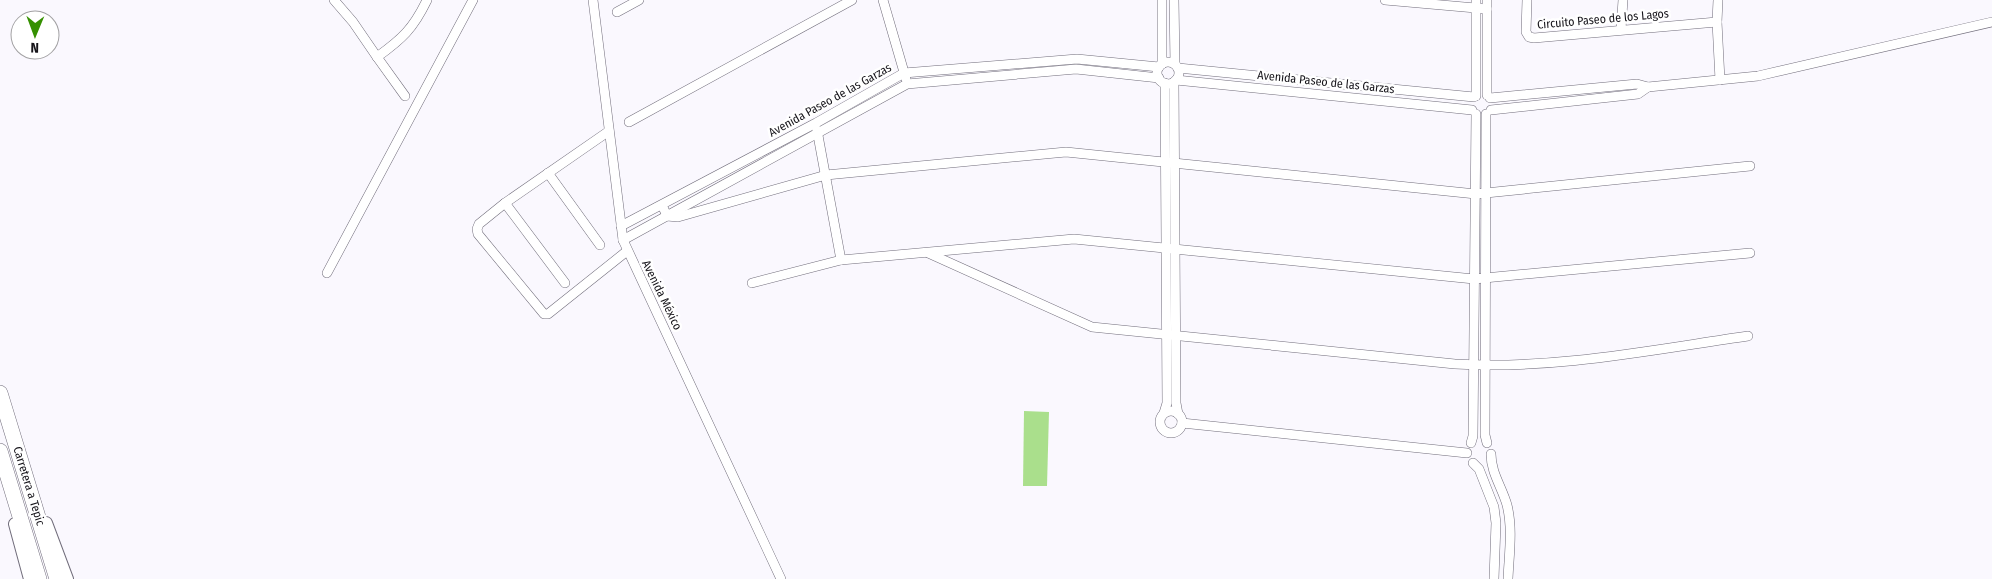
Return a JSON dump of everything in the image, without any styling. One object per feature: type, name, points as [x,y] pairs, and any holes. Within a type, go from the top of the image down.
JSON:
[{"type":"highway","name":"Carretera a Tepic","points":[[0,392],[25,474],[61,579]]},
{"type":"highway","name":"Carretera a Tepic","points":[[2,458],[39,579]]},
{"type":"main road","points":[[2,458],[9,504],[30,579]]},
{"type":"street","points":[[334,0],[353,22],[405,96]]},
{"type":"street","points":[[376,57],[399,41],[411,28],[427,0]]},
{"type":"street","points":[[327,274],[473,0]]},
{"type":"street","name":"Avenida México","points":[[593,0],[623,240],[781,579]]},
{"type":"street","points":[[618,12],[639,0]]},
{"type":"street","points":[[629,122],[852,0]]},
{"type":"street","points":[[883,0],[907,84]]},
{"type":"street","points":[[1162,0],[1161,66],[1158,70],[1169,81],[1171,335],[1167,403],[1160,423],[1166,431],[1176,431],[1182,423]]},
{"type":"street","points":[[1169,81],[1178,76],[1174,0]]},
{"type":"street","points":[[1385,0],[1487,5],[1488,96],[1492,102],[1489,112],[1486,194],[1484,436],[1491,448],[1491,465],[1507,504],[1510,522],[1508,579]]},
{"type":"street","name":"Circuito Paseo de los Lagos","points":[[1527,0],[1526,32],[1528,37],[1534,38],[1717,22]]},
{"type":"street","points":[[1621,29],[1623,0]]},
{"type":"street","points":[[1718,0],[1717,22],[1720,80]]},
{"type":"street","points":[[1471,443],[1473,436],[1476,194],[1474,112],[1471,101],[1475,97],[1476,5]]},
{"type":"street","points":[[1475,97],[1637,84],[1648,87],[1758,76],[1992,22]]},
{"type":"street","name":"Avenida Paseo de las Garzas","points":[[621,226],[816,123],[904,74],[1077,58],[1161,66]]},
{"type":"street","points":[[1161,66],[1168,62],[1176,66]]},
{"type":"street","name":"Avenida Paseo de las Garzas","points":[[1176,66],[1475,97]]},
{"type":"street","name":"Avenida Paseo de las Garzas","points":[[623,240],[907,84],[1076,69],[1169,81],[1474,112]]},
{"type":"street","points":[[1474,112],[1481,116],[1489,112],[1638,94],[1648,87]]},
{"type":"street","points":[[816,123],[841,260]]},
{"type":"street","points":[[609,131],[505,203],[479,224],[477,229],[478,234],[544,314],[548,314],[627,251]]},
{"type":"street","points":[[662,205],[667,216],[678,217],[826,176],[1066,152],[1476,194],[1750,166]]},
{"type":"street","points":[[548,173],[600,245]]},
{"type":"street","points":[[696,200],[701,211]]},
{"type":"street","points":[[505,203],[565,283]]},
{"type":"street","points":[[752,283],[841,260],[1074,240],[1486,280],[1750,253]]},
{"type":"street","points":[[926,252],[1092,327],[1485,366],[1550,364],[1748,336]]},
{"type":"street","points":[[1171,335],[1176,403],[1182,423]]},
{"type":"street","points":[[1164,413],[1174,411],[1178,414]]},
{"type":"street","points":[[1182,423],[1466,453],[1479,469],[1494,507],[1496,523],[1494,579]]},
{"type":"street","points":[[1466,453],[1467,448],[1476,440],[1487,443]]},
{"type":"street","points":[[1473,463],[1484,463],[1491,454]]},
{"type":"street","points":[[1496,523],[1510,522]]},
{"type":"green space","points":[[1024,411],[1049,412],[1047,486],[1023,486]]}]
